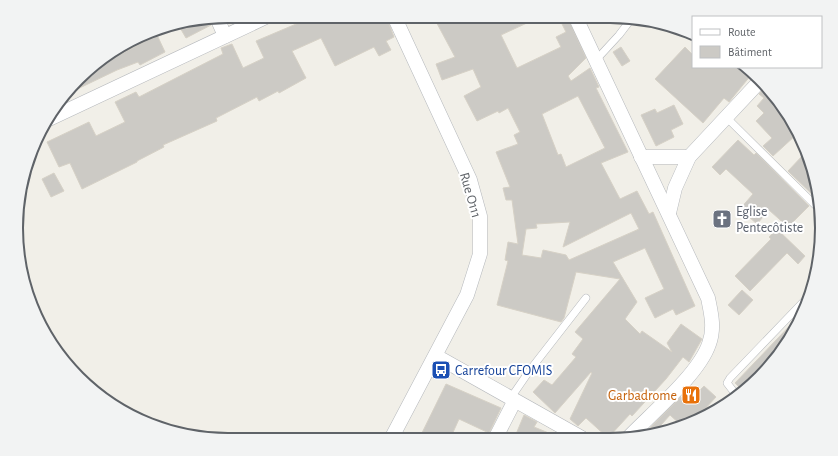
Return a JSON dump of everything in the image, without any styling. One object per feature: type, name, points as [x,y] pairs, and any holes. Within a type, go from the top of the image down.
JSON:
[{"type":"street","points":[[219,23],[225,36]]},
{"type":"street","points":[[57,115],[253,23]]},
{"type":"street","name":"Rue O111","points":[[394,433],[468,295],[480,254],[480,216],[470,180],[397,23]]},
{"type":"street","points":[[578,23],[708,298],[713,320],[710,343],[702,360],[634,431]]},
{"type":"street","points":[[669,213],[675,188],[689,157],[756,85]]},
{"type":"street","points":[[641,157],[689,157]]},
{"type":"street","points":[[436,356],[573,433]]},
{"type":"street","points":[[498,433],[512,400]]},
{"type":"lane","points":[[596,60],[620,35],[628,24]]},
{"type":"lane","points":[[726,117],[813,203]]},
{"type":"lane","points":[[512,400],[530,370],[586,298]]},
{"type":"lane","points":[[734,392],[727,383],[730,378],[799,306]]},
{"type":"building","points":[[298,23],[389,23],[394,37],[386,41],[391,50],[379,56],[374,47],[335,66],[321,38],[292,51],[306,78],[279,93],[278,91],[259,101],[257,97],[216,118],[217,121],[163,145],[164,147],[137,162],[82,189],[70,163],[59,167],[47,142],[89,122],[96,136],[125,122],[115,102],[136,92],[139,97],[223,54],[221,48],[232,44],[243,68],[264,58],[256,41]]},
{"type":"building","points":[[437,23],[527,23],[501,35],[517,68],[561,47],[556,37],[566,32],[562,23],[570,23],[586,58],[568,76],[571,81],[590,68],[599,87],[596,88],[628,152],[601,163],[620,199],[637,191],[649,214],[653,212],[695,306],[676,315],[673,309],[655,318],[645,298],[664,289],[645,248],[613,262],[637,302],[625,319],[640,334],[642,331],[672,352],[667,343],[681,324],[702,339],[689,362],[683,357],[666,379],[632,416],[630,414],[613,433],[602,433],[586,418],[578,426],[570,419],[592,373],[591,372],[555,413],[533,392],[544,380],[552,385],[576,357],[572,354],[583,339],[575,332],[620,279],[576,272],[564,318],[561,322],[497,305],[508,261],[505,260],[508,242],[518,244],[512,200],[506,200],[503,188],[510,187],[496,152],[518,144],[514,135],[520,132],[508,108],[477,121],[464,96],[481,87],[473,69],[442,80],[436,64],[455,57]],"holes":[[[578,96],[605,148],[566,167],[561,154],[558,155],[542,114]],[[631,213],[639,229],[569,260],[566,255],[543,250],[541,258],[522,255],[526,229],[537,228],[536,224],[570,222],[563,247]]]},
{"type":"building","points":[[211,24],[211,25],[186,38],[181,29]]},
{"type":"building","points":[[157,36],[165,52],[140,65],[138,62],[117,70],[78,89],[103,65],[121,54]]},
{"type":"building","points":[[621,47],[630,61],[622,66],[613,52]]},
{"type":"building","points":[[685,47],[692,54],[692,68],[738,68],[749,78],[729,102],[724,98],[703,123],[655,79]]},
{"type":"building","points":[[762,91],[773,103],[794,137],[773,156],[763,146],[772,138],[756,121],[764,113],[757,106],[764,98],[759,94]]},
{"type":"building","points":[[674,105],[683,124],[671,130],[674,137],[656,146],[641,115],[655,109],[657,113]]},
{"type":"building","points":[[738,140],[754,155],[756,153],[809,206],[788,227],[769,210],[757,224],[740,209],[753,194],[726,169],[720,175],[712,167]]},
{"type":"building","points":[[802,156],[808,175],[812,194],[788,171]]},
{"type":"building","points":[[54,173],[64,191],[51,197],[42,179]]},
{"type":"building","points":[[777,229],[805,256],[798,264],[787,253],[750,291],[735,276],[771,239],[769,237]]},
{"type":"building","points":[[742,290],[753,300],[739,315],[728,305]]},
{"type":"building","points":[[791,324],[773,353],[755,373],[739,387],[735,383]]},
{"type":"building","points":[[446,384],[501,408],[489,433],[459,419],[453,433],[422,433]]},
{"type":"building","points":[[704,386],[716,397],[701,412],[677,422],[670,415],[659,427],[649,429],[681,397],[687,403]]},
{"type":"building","points":[[524,415],[537,422],[534,427],[549,433],[516,433]]},
{"type":"place","name":"Eglise Pentecôtiste","points":[[722,219]]},
{"type":"place","name":"Carrefour CFOMIS","points":[[441,370]]},
{"type":"place","name":"Garbadrome","points":[[691,395]]}]
